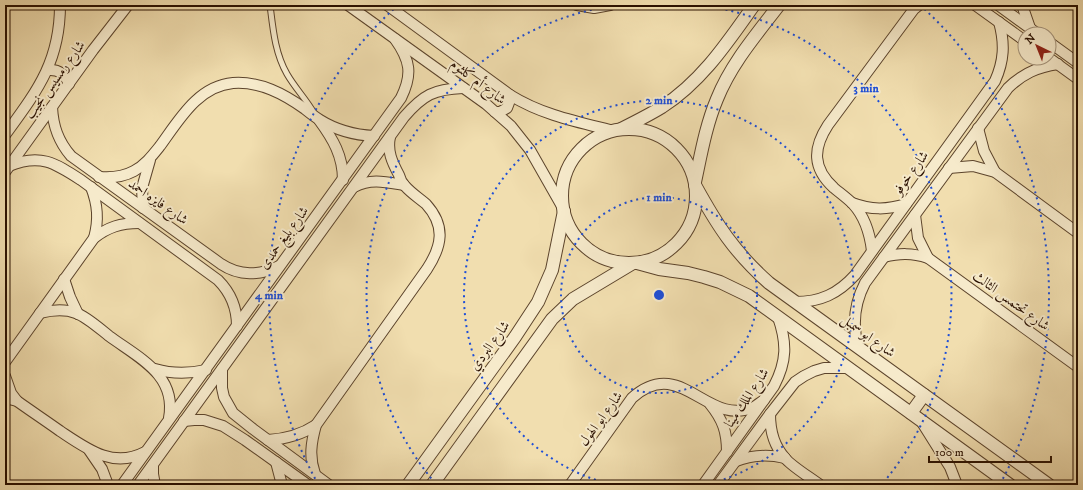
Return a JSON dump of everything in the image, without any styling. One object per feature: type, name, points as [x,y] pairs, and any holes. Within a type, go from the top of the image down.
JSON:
[{"type":"street","name":"شارع رمسيس نجيب","points":[[5,135],[37,90],[48,70],[58,36],[60,5]]},
{"type":"street","name":"شارع رمسيس نجيب","points":[[7,169],[128,5]]},
{"type":"street","points":[[114,23],[135,5]]},
{"type":"street","name":"شارع أم كلثوم","points":[[348,5],[463,88],[511,126],[530,150],[564,209]]},
{"type":"street","name":"شارع أم كلثوم","points":[[387,5],[510,95],[525,104],[540,111],[616,131]]},
{"type":"street","points":[[577,5],[594,8],[610,5]]},
{"type":"street","points":[[754,5],[715,58],[695,81],[662,107],[616,131],[602,135],[582,150],[574,160],[564,183],[562,195],[564,209],[569,225],[577,238],[588,249],[602,258],[617,262],[635,263],[659,269],[688,273],[720,282],[749,296],[1010,485]]},
{"type":"street","points":[[695,183],[710,117],[724,83],[745,50],[779,5]]},
{"type":"street","points":[[975,5],[1017,35]]},
{"type":"street","points":[[998,5],[1027,26]]},
{"type":"street","points":[[1022,5],[1032,26]]},
{"type":"street","points":[[872,251],[870,238],[860,214],[852,203],[833,187],[824,177],[817,160],[817,150],[819,141],[828,125],[916,6]]},
{"type":"street","name":"شارع خوفو","points":[[795,302],[806,302],[828,296],[847,284],[855,276],[995,81],[1003,58],[1003,40],[999,22]]},
{"type":"street","name":"شارع بليغ حمدى","points":[[122,485],[394,110],[407,86],[409,74],[408,61],[395,39]]},
{"type":"street","points":[[1057,48],[1078,63]]},
{"type":"street","points":[[1058,64],[1078,79]]},
{"type":"street","name":"شارع خوفو","points":[[858,347],[854,325],[854,314],[860,293],[865,283],[999,99],[1012,84],[1025,74],[1041,67],[1058,64]]},
{"type":"street","points":[[48,70],[54,70],[64,74],[69,84]]},
{"type":"street","points":[[99,177],[112,178],[123,176],[134,172],[143,166],[152,157],[193,102],[204,93],[218,86],[232,83],[247,83],[262,86],[292,100],[319,120],[345,132],[365,136],[374,136]]},
{"type":"street","name":"شارع بليغ حمدى","points":[[138,485],[404,117],[418,102],[429,95],[449,88],[463,88]]},
{"type":"street","points":[[988,91],[994,92],[999,99]]},
{"type":"street","points":[[495,112],[500,112],[507,108],[510,95]]},
{"type":"street","name":"شارع فايزه احمد","points":[[52,107],[55,128],[63,147],[71,156],[227,268],[249,274],[266,272],[281,265]]},
{"type":"street","points":[[394,110],[400,110],[404,117]]},
{"type":"street","points":[[319,120],[335,143],[339,152],[343,170],[343,180]]},
{"type":"street","points":[[978,128],[984,151],[995,172]]},
{"type":"street","points":[[432,485],[542,332],[557,314],[573,299],[635,263],[652,259],[666,252],[678,242],[687,230],[694,216],[696,200],[695,183],[690,168],[682,155],[672,145],[660,137],[647,132],[632,130],[616,131]]},
{"type":"street","points":[[315,474],[311,462],[310,449],[316,425],[427,269],[438,249],[440,237],[434,214],[423,201],[404,185],[391,159],[389,144],[390,137]]},
{"type":"street","points":[[143,208],[141,198],[142,188],[152,157]]},
{"type":"street","name":"شارع فايزه احمد","points":[[7,169],[19,162],[30,159],[41,160],[51,162],[81,180],[218,280],[225,287],[235,305],[237,326]]},
{"type":"street","points":[[949,168],[973,166],[995,172],[1078,233]]},
{"type":"street","points":[[81,180],[82,174],[88,169]]},
{"type":"street","points":[[354,187],[360,183],[375,180],[404,185]]},
{"type":"street","name":"شارع ابو سمبل","points":[[695,183],[723,233],[740,254],[769,283],[1049,485]]},
{"type":"street","points":[[91,187],[97,207],[98,217],[94,238]]},
{"type":"street","points":[[852,203],[866,208],[879,209],[893,208],[906,204]]},
{"type":"street","name":"شارع البردي","points":[[412,480],[515,337],[538,302],[552,270],[564,209]]},
{"type":"street","name":"شارع تحتمس الثالث","points":[[915,215],[918,238],[928,258]]},
{"type":"street","points":[[5,362],[94,238],[115,225],[139,223]]},
{"type":"street","points":[[297,243],[308,251]]},
{"type":"street","name":"شارع تحتمس الثالث","points":[[884,257],[905,253],[928,258],[1078,367]]},
{"type":"street","points":[[218,280],[224,278],[227,268]]},
{"type":"street","points":[[855,276],[854,279],[858,284],[862,285],[865,283]]},
{"type":"street","points":[[64,279],[78,314]]},
{"type":"street","points":[[40,312],[59,310],[78,314],[155,369],[165,372],[185,373],[206,370]]},
{"type":"street","name":"شارع الملك مينا","points":[[703,485],[780,376],[785,353],[782,330],[778,317]]},
{"type":"street","name":"شارع الملك مينا","points":[[718,485],[795,382],[814,371],[824,368],[849,368]]},
{"type":"street","points":[[155,369],[167,388],[170,398],[171,409],[169,420]]},
{"type":"street","points":[[222,369],[222,388],[228,405],[233,413],[329,485]]},
{"type":"street","points":[[780,376],[785,374],[790,375],[795,382]]},
{"type":"street","points":[[5,376],[11,393],[17,401],[89,450],[109,458],[119,459],[138,456],[147,451]]},
{"type":"street","name":"شارع ابو الهول","points":[[570,485],[632,398],[640,391],[650,386],[671,384],[694,393],[708,403],[717,413],[724,425],[727,439],[726,452]]},
{"type":"street","points":[[911,413],[924,395]]},
{"type":"street","points":[[5,398],[17,401]]},
{"type":"street","name":"شارع ابو الهول","points":[[708,403],[732,410],[744,410],[754,407],[764,400]]},
{"type":"street","points":[[770,414],[770,424],[773,437],[785,458],[820,485]]},
{"type":"street","points":[[184,421],[204,420],[223,426],[308,485]]},
{"type":"street","points":[[921,420],[947,462],[957,485]]},
{"type":"street","points":[[453,423],[468,434]]},
{"type":"street","points":[[268,440],[289,438],[316,425]]},
{"type":"street","points":[[245,440],[244,437],[247,431],[253,429]]},
{"type":"street","points":[[157,437],[166,447]]},
{"type":"street","points":[[89,450],[102,469],[108,485]]},
{"type":"street","points":[[736,461],[760,456],[785,458]]},
{"type":"street","points":[[276,462],[282,485]]},
{"type":"street","points":[[153,465],[155,485]]},
{"type":"street","points":[[405,485],[412,480]]},
{"type":"lane","points":[[270,5],[276,50],[281,62],[294,86],[319,120]]}]
